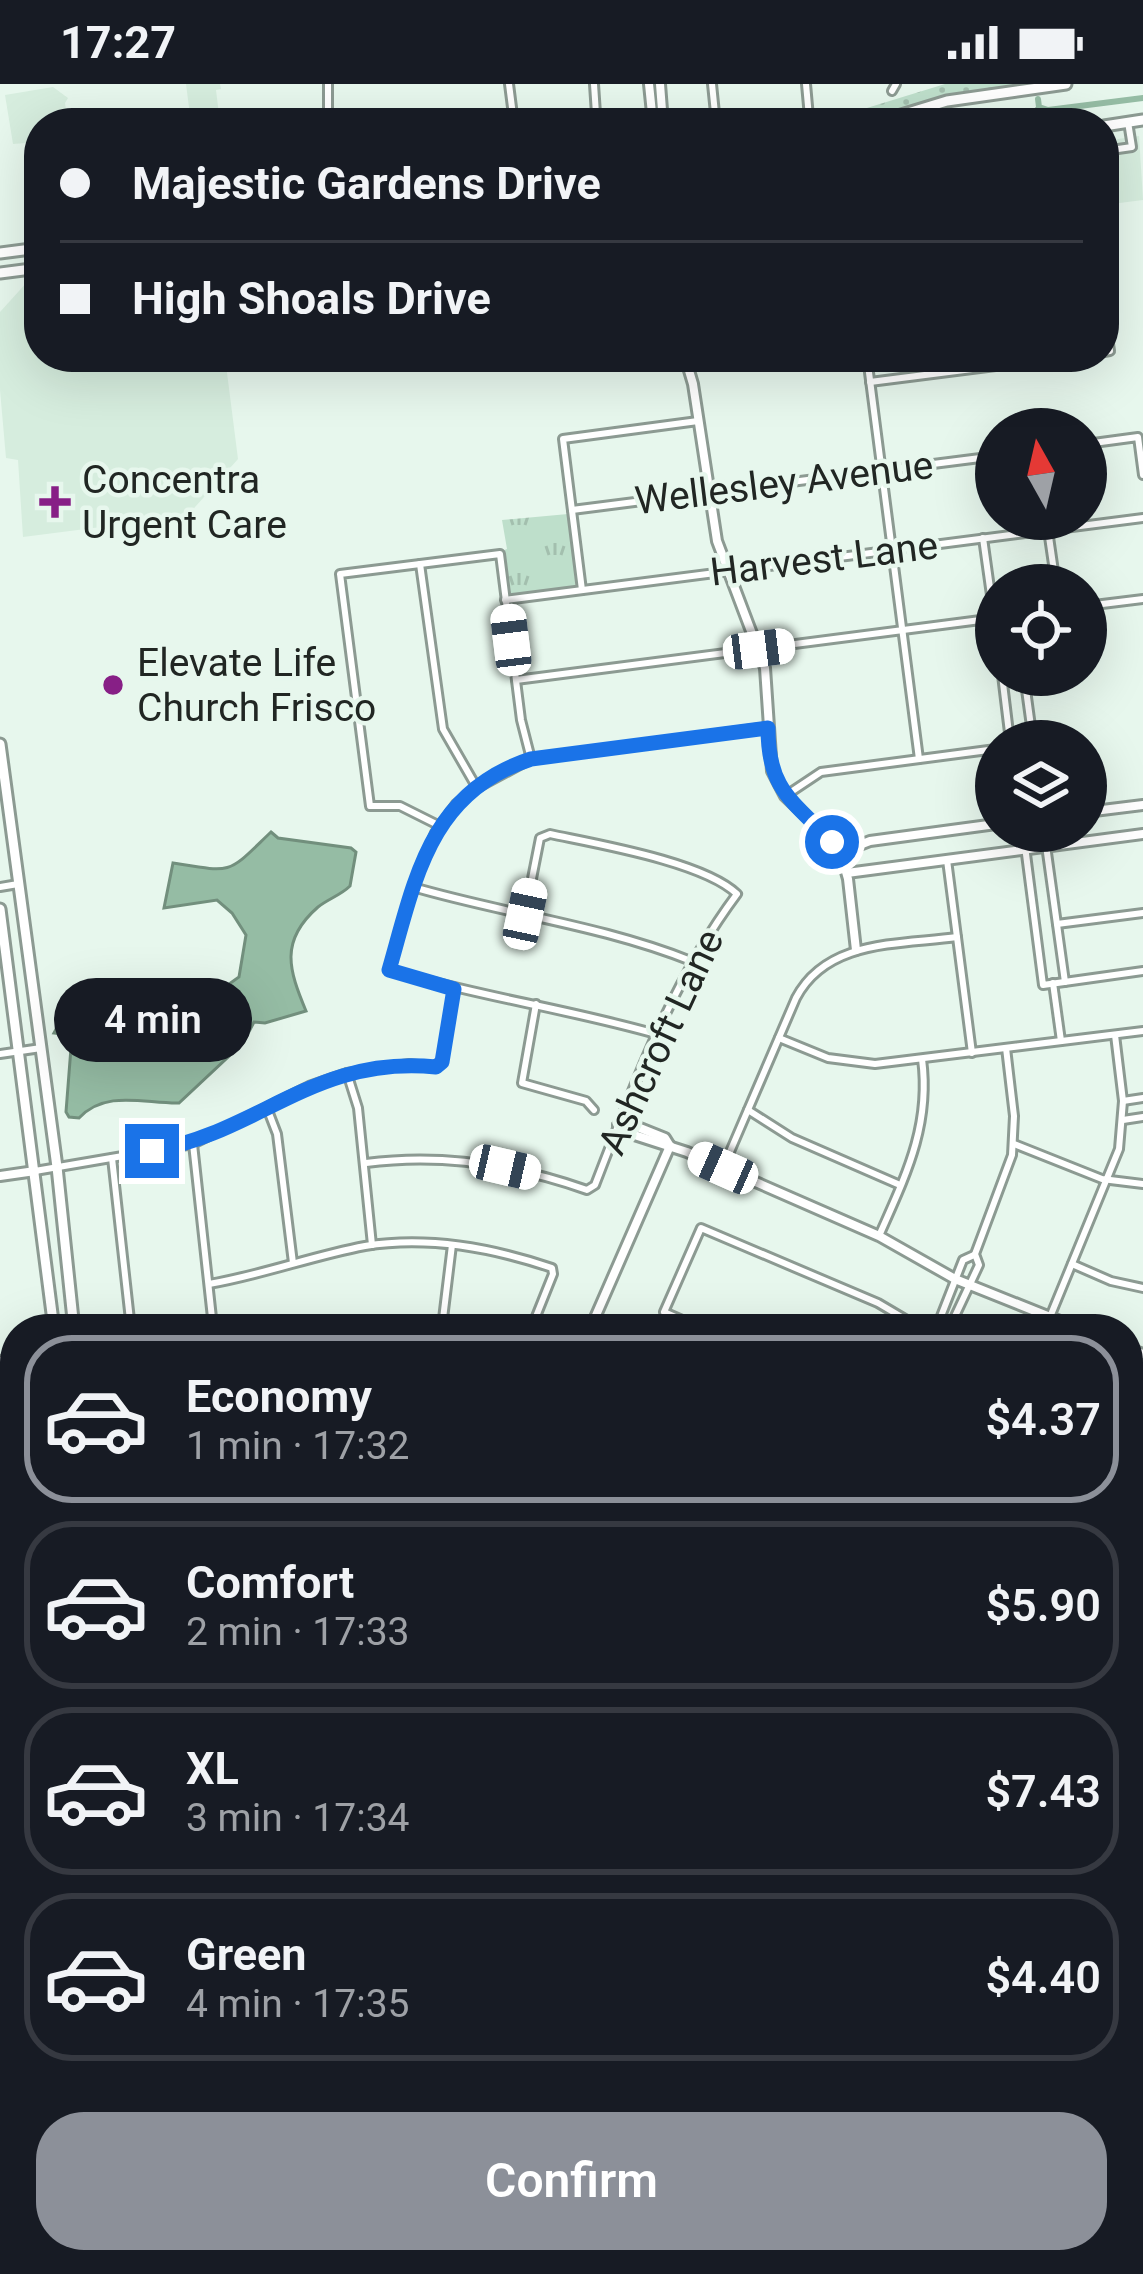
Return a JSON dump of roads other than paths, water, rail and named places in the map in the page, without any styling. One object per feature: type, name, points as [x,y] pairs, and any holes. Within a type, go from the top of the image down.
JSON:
[{"type":"main road","points":[[924,108],[1066,84]]},
{"type":"main road","points":[[1119,123],[1143,120]]},
{"type":"main road","points":[[0,745],[72,1314]]},
{"type":"main road","points":[[0,909],[52,1314]]},
{"type":"main road","points":[[13,1006],[34,1003]]},
{"type":"street","points":[[1119,149],[1132,147],[1128,122]]},
{"type":"street","points":[[690,372],[708,493],[726,572],[767,675],[770,764],[785,796],[839,853],[847,873],[856,950]]},
{"type":"street","points":[[869,372],[919,759]]},
{"type":"street","points":[[870,382],[948,372]]},
{"type":"street","points":[[582,590],[563,439],[698,421]]},
{"type":"street","points":[[1107,441],[1138,437],[1143,475]]},
{"type":"street","name":"Wellesley Avenue","points":[[572,510],[975,458]]},
{"type":"street","name":"Harvest Lane","points":[[1107,523],[1143,518]]},
{"type":"street","name":"Harvest Lane","points":[[506,600],[975,539]]},
{"type":"street","points":[[440,826],[400,806],[370,806],[340,574],[500,554],[531,759]]},
{"type":"street","points":[[420,564],[443,729],[477,788]]},
{"type":"street","points":[[1107,603],[1143,599]]},
{"type":"street","points":[[516,680],[975,621]]},
{"type":"street","points":[[656,1034],[389,970],[413,887],[440,826],[456,804],[531,759],[768,728]]},
{"type":"street","points":[[785,796],[821,772],[975,752]]},
{"type":"street","points":[[1107,809],[1143,805]]},
{"type":"street","points":[[839,853],[870,841],[975,827]]},
{"type":"street","points":[[1107,839],[1143,834]]},
{"type":"street","name":"Ashcroft Lane","points":[[365,1163],[441,1160],[484,1165],[587,1190],[595,1185],[691,961],[737,894],[726,884],[689,869],[598,844],[542,835],[525,914]]},
{"type":"street","points":[[847,873],[1009,852]]},
{"type":"street","points":[[1025,852],[1061,1041]]},
{"type":"street","points":[[1048,852],[1065,982]]},
{"type":"street","points":[[947,860],[972,1053]]},
{"type":"street","points":[[0,887],[18,884]]},
{"type":"street","points":[[413,887],[646,943],[691,961]]},
{"type":"street","points":[[1057,924],[1143,913]]},
{"type":"street","points":[[723,1168],[808,980],[830,960],[856,950],[957,937]]},
{"type":"street","points":[[1048,984],[1143,971]]},
{"type":"street","points":[[0,1176],[193,1144],[309,1086],[347,1073],[409,1064],[436,1067],[442,1062],[454,989]]},
{"type":"street","points":[[536,1004],[522,1083],[586,1101],[594,1110]]},
{"type":"street","points":[[779,1038],[846,1062],[884,1064],[1143,1030]]},
{"type":"street","points":[[1050,1314],[1108,1181],[1124,1120],[1115,1034]]},
{"type":"street","points":[[0,1054],[41,1048]]},
{"type":"street","points":[[942,1314],[963,1260],[975,1254],[1004,1185],[1013,1144],[1006,1048]]},
{"type":"street","points":[[879,1236],[923,1122],[922,1059]]},
{"type":"street","points":[[347,1073],[358,1108],[372,1245]]},
{"type":"street","points":[[1124,1101],[1143,1098]]},
{"type":"street","points":[[266,1107],[277,1134],[293,1263]]},
{"type":"street","points":[[748,1110],[792,1138],[901,1185]]},
{"type":"street","points":[[1124,1120],[1143,1118]]},
{"type":"street","points":[[618,1125],[625,1122],[665,1138],[670,1146],[879,1236],[955,1279],[1042,1314]]},
{"type":"street","points":[[193,1144],[211,1314]]},
{"type":"street","points":[[1013,1144],[1108,1181],[1143,1184]]},
{"type":"street","points":[[597,1314],[670,1146]]},
{"type":"street","points":[[112,1158],[128,1314]]},
{"type":"street","points":[[669,1314],[664,1312],[701,1228],[897,1314]]},
{"type":"street","points":[[208,1284],[372,1245],[452,1245],[517,1256],[552,1268],[554,1274],[537,1314]]},
{"type":"street","points":[[444,1314],[452,1245]]},
{"type":"street","points":[[956,1314],[979,1265],[975,1254]]},
{"type":"street","points":[[1072,1264],[1143,1288]]},
{"type":"waterway","points":[[1064,108],[1143,98]]},
{"type":"waterway","points":[[1038,99],[1042,108]]},
{"type":"place","name":"Concentra Urgent Care","points":[[55,502]]},
{"type":"place","name":"Elevate Life Church Frisco","points":[[113,685]]}]
